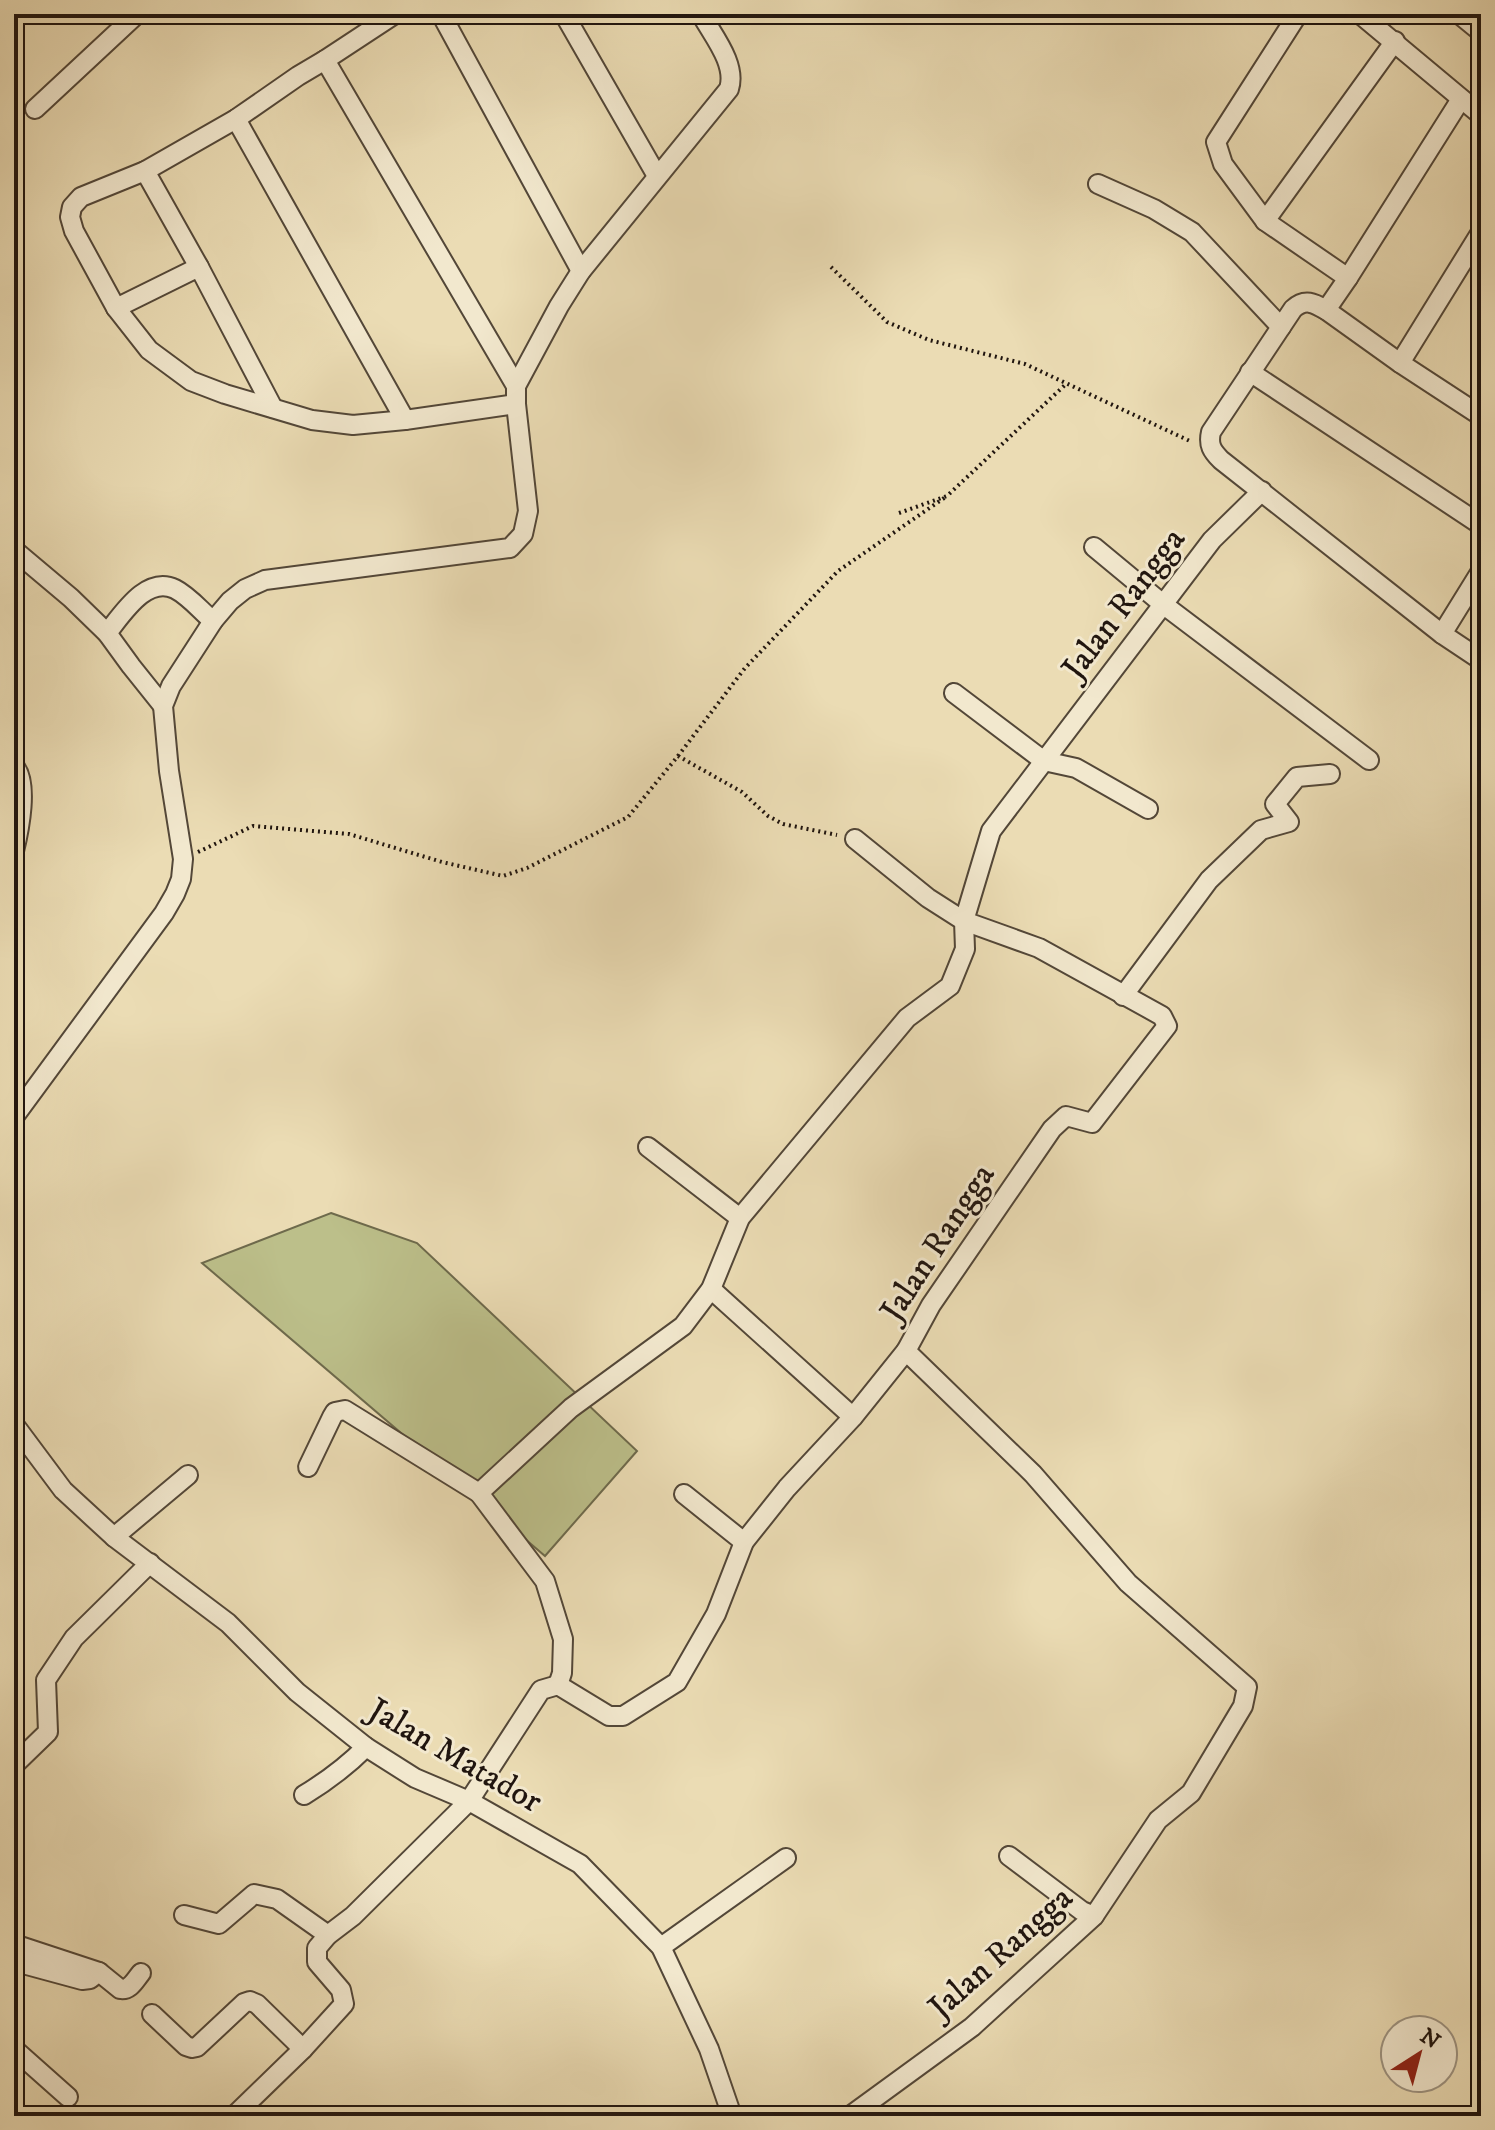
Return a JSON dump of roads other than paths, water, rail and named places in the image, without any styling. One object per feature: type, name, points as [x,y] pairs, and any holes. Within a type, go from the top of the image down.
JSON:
[{"type":"street","points":[[35,109],[137,14]]},
{"type":"street","points":[[395,14],[236,119],[145,171],[81,197],[72,207],[70,217],[74,231],[116,308],[149,350],[191,381],[225,394],[312,420],[353,425],[405,420],[516,395]]},
{"type":"street","points":[[441,14],[581,271]]},
{"type":"street","points":[[564,14],[657,176]]},
{"type":"street","points":[[516,395],[559,306],[581,271],[729,89],[733,78],[730,66],[701,14]]},
{"type":"street","points":[[1298,14],[1216,142],[1223,164],[1265,221],[1348,278]]},
{"type":"street","points":[[1360,14],[1481,115]]},
{"type":"street","points":[[1459,14],[1481,32]]},
{"type":"street","points":[[1265,221],[1395,41]]},
{"type":"street","points":[[14,1117],[175,894],[181,879],[183,859],[169,771],[163,706],[171,686],[213,621],[230,601],[245,589],[265,580],[510,548],[523,534],[528,511],[516,395],[325,60]]},
{"type":"street","points":[[1326,310],[1461,99]]},
{"type":"street","points":[[236,119],[405,420]]},
{"type":"street","points":[[145,171],[273,408]]},
{"type":"street","points":[[1098,184],[1154,209],[1192,232],[1281,327]]},
{"type":"street","points":[[1400,363],[1481,232]]},
{"type":"street","points":[[116,308],[199,267]]},
{"type":"street","points":[[1480,411],[1400,363],[1326,310],[1306,302],[1293,309],[1209,439],[1212,451],[1221,460],[1442,634],[1481,660]]},
{"type":"street","points":[[1250,372],[1481,525]]},
{"type":"street","name":"Jalan Rangga","points":[[850,2116],[972,2027],[1094,1916],[1158,1820],[1191,1793],[1243,1706],[1247,1687],[1128,1583],[1033,1474],[906,1351],[931,1305],[1052,1129],[1066,1116],[1092,1123],[1167,1026],[1162,1016],[1039,948],[964,921],[991,831],[1212,540],[1262,491]]},
{"type":"street","points":[[1094,547],[1164,605],[1369,760]]},
{"type":"street","points":[[14,550],[107,633],[163,706]]},
{"type":"street","points":[[1442,634],[1481,571]]},
{"type":"street","points":[[107,633],[136,599],[149,589],[164,585],[176,589],[213,621]]},
{"type":"street","points":[[954,693],[1044,761],[1076,768],[1148,809]]},
{"type":"street","points":[[14,766],[19,771],[22,804],[14,851]]},
{"type":"street","points":[[1123,996],[1209,880],[1261,830],[1289,822],[1275,804],[1297,777],[1330,774]]},
{"type":"street","points":[[479,1493],[571,1408],[683,1326],[711,1289],[740,1218],[907,1018],[950,986],[965,949],[964,921],[928,898],[855,839]]},
{"type":"street","points":[[648,1147],[740,1218]]},
{"type":"street","points":[[711,1289],[853,1417]]},
{"type":"street","points":[[234,2116],[344,2004],[341,1990],[317,1962],[317,1948],[469,1801],[541,1690],[558,1685],[613,1717],[623,1716],[677,1682],[716,1614],[744,1542],[906,1351]]},
{"type":"street","points":[[308,1467],[335,1412],[345,1410],[479,1493],[545,1581],[563,1639],[562,1673],[558,1685]]},
{"type":"street","name":"Jalan Matador","points":[[16,1427],[63,1490],[114,1537],[228,1623],[297,1692],[366,1747],[415,1778],[469,1801],[580,1864],[661,1947],[709,2049],[732,2116]]},
{"type":"street","points":[[114,1537],[188,1475]]},
{"type":"street","points":[[684,1494],[744,1542]]},
{"type":"street","points":[[14,1765],[48,1732],[46,1680],[74,1638],[150,1563]]},
{"type":"street","points":[[304,1795],[351,1763],[366,1747]]},
{"type":"street","points":[[1009,1856],[1082,1911],[1094,1916]]},
{"type":"street","points":[[661,1947],[786,1858]]},
{"type":"street","points":[[184,1915],[219,1924],[254,1894],[277,1899],[328,1935]]},
{"type":"street","points":[[14,1944],[99,1972],[120,1989],[128,1988],[141,1973]]},
{"type":"street","points":[[14,1965],[23,1964],[82,1980],[90,1979],[99,1972]]},
{"type":"street","points":[[152,2014],[192,2048],[250,2001],[257,2004],[303,2049]]},
{"type":"street","points":[[14,2049],[68,2097]]}]
